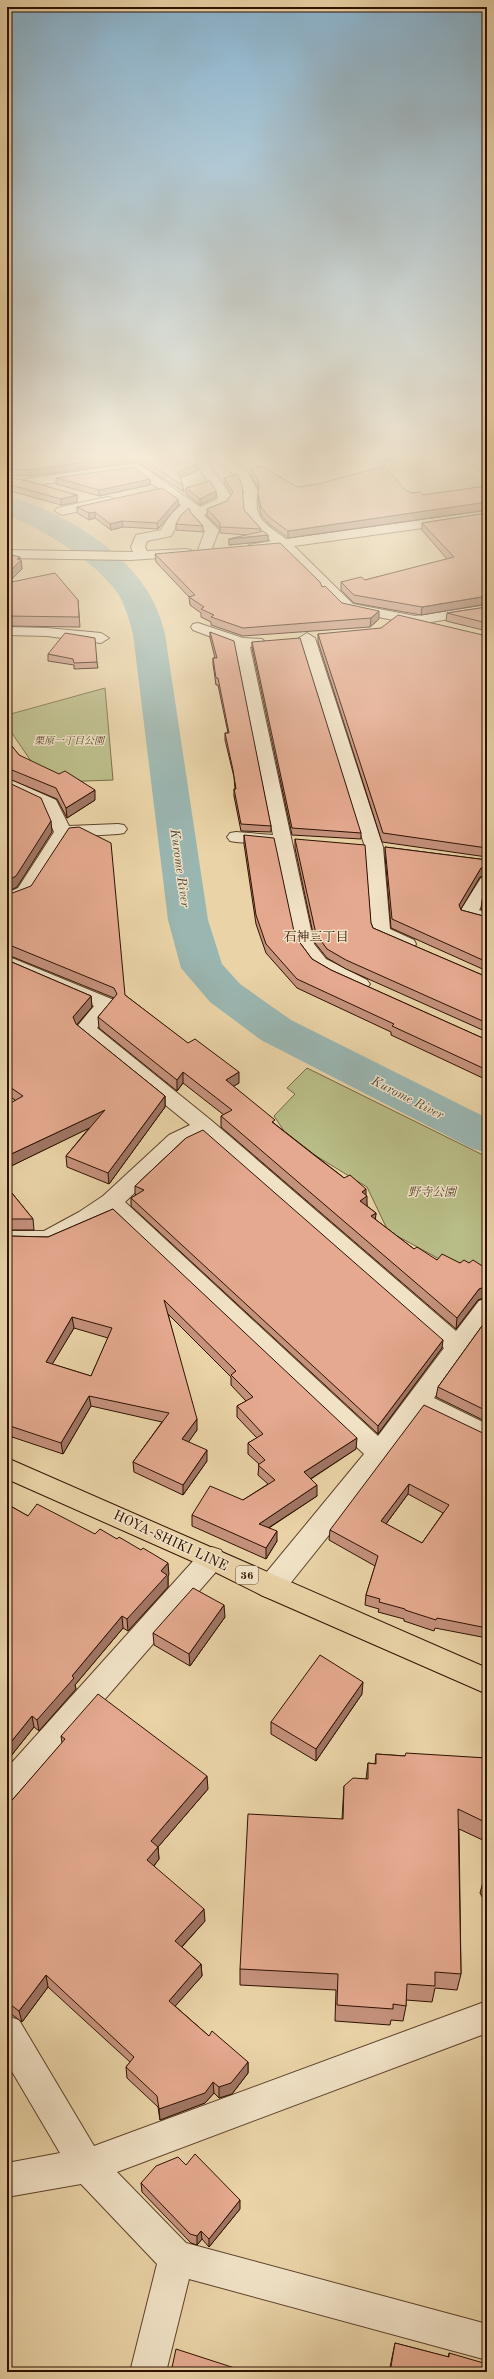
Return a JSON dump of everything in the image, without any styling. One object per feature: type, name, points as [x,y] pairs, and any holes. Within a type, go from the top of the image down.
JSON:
[{"type":"main road","name":"HOYA-SHIKI LINE","points":[[7,1468],[212,1558],[271,1587],[485,1679]]},
{"type":"street","points":[[305,565],[348,607],[392,617],[416,620],[452,629]]},
{"type":"street","points":[[416,620],[487,610]]},
{"type":"street","points":[[381,627],[392,617]]},
{"type":"street","points":[[198,626],[242,644],[271,641]]},
{"type":"street","points":[[7,630],[47,632],[101,638]]},
{"type":"street","points":[[307,638],[374,847],[381,932],[424,951]]},
{"type":"street","points":[[242,644],[292,841],[305,945],[319,963],[338,974],[373,990]]},
{"type":"street","points":[[7,783],[50,804],[63,832]]},
{"type":"street","points":[[63,832],[118,829]]},
{"type":"street","points":[[7,899],[25,892],[63,832]]},
{"type":"street","points":[[236,837],[292,841]]},
{"type":"street","points":[[487,882],[468,913],[487,919]]},
{"type":"street","points":[[7,962],[107,1004],[85,1029],[205,1126],[458,1346]]},
{"type":"street","points":[[7,1238],[48,1239],[87,1218],[111,1202],[177,1140],[205,1126]]},
{"type":"street","points":[[111,1202],[380,1453]]},
{"type":"street","points":[[271,1587],[380,1453],[487,1307]]},
{"type":"street","points":[[418,1401],[487,1436]]},
{"type":"street","points":[[7,1790],[212,1558]]},
{"type":"street","points":[[7,2180],[87,2166],[487,2017]]},
{"type":"street","points":[[7,2032],[87,2166],[176,2258],[487,2342]]},
{"type":"street","points":[[148,2372],[176,2258]]},
{"type":"green space","name":"栗原一丁目公園","points":[[105,688],[113,780],[59,782],[31,761],[7,726],[7,715]]},
{"type":"green space","name":"野寺公園","points":[[307,1068],[487,1157],[487,1270],[454,1267],[388,1231],[367,1187],[290,1140],[274,1116],[295,1094],[287,1088]]},
{"type":"building","points":[[7,565],[16,565],[7,574]]},
{"type":"building","points":[[166,565],[303,565],[320,582],[322,587],[325,586],[342,603],[379,611],[371,618],[243,628],[211,617],[214,615],[201,609],[204,607],[189,597],[195,595]]},
{"type":"building","points":[[423,565],[487,565],[487,596],[422,607],[354,595],[341,582],[361,577],[365,580]]},
{"type":"building","points":[[55,573],[78,600],[79,617],[7,616],[7,583]]},
{"type":"building","points":[[487,607],[487,623],[447,613]]},
{"type":"building","points":[[398,615],[487,636],[487,848],[383,833],[318,634],[381,628]]},
{"type":"building","points":[[210,632],[234,641],[271,826],[241,824],[234,789],[236,789],[233,770],[225,733],[229,733],[218,678],[216,678],[213,658],[217,658]]},
{"type":"building","points":[[65,633],[95,638],[97,662],[74,663],[73,659],[48,654]]},
{"type":"building","points":[[300,638],[361,833],[292,828],[252,642]]},
{"type":"building","points":[[7,740],[19,755],[59,774],[65,771],[95,790],[66,808],[56,788],[7,768]]},
{"type":"building","points":[[7,782],[41,798],[51,821],[16,876],[7,881]]},
{"type":"building","points":[[79,827],[111,843],[125,995],[188,1043],[195,1039],[239,1072],[226,1080],[275,1120],[272,1122],[314,1155],[344,1178],[350,1175],[366,1189],[362,1192],[367,1196],[360,1201],[376,1213],[371,1216],[414,1249],[417,1247],[437,1260],[442,1254],[460,1263],[464,1260],[469,1263],[473,1260],[487,1269],[487,1286],[479,1289],[457,1318],[221,1116],[232,1110],[183,1072],[177,1080],[98,1017],[117,994],[114,988],[7,944],[7,895],[31,886],[69,828]]},
{"type":"building","points":[[244,835],[274,838],[295,936],[312,959],[331,970],[487,1040],[487,1070],[392,1026],[394,1024],[297,979],[266,944],[256,915]]},
{"type":"building","points":[[295,839],[365,845],[371,923],[373,928],[487,977],[487,1023],[346,960],[327,949],[316,934]]},
{"type":"building","points":[[385,847],[487,860],[487,867],[481,868],[459,905],[461,910],[487,917],[487,962],[392,919]]},
{"type":"building","points":[[487,892],[487,902],[482,900]]},
{"type":"building","points":[[7,960],[91,996],[73,1017],[76,1024],[165,1096],[108,1173],[66,1156],[105,1110],[7,1156],[7,1105],[23,1096],[7,1085]]},
{"type":"building","points":[[203,1130],[443,1340],[378,1426],[131,1198],[144,1190],[135,1186],[186,1138]]},
{"type":"building","points":[[7,1187],[33,1219],[7,1219]]},
{"type":"building","points":[[113,1209],[357,1438],[304,1472],[317,1485],[259,1524],[277,1531],[266,1548],[192,1515],[210,1486],[243,1500],[275,1480],[258,1465],[265,1460],[248,1443],[263,1434],[237,1406],[253,1397],[231,1375],[236,1371],[164,1300],[197,1419],[182,1439],[207,1450],[183,1485],[133,1462],[169,1413],[89,1396],[61,1443],[10,1426],[7,1432],[7,1236],[48,1237]],"holes":[[[72,1317],[112,1328],[91,1376],[46,1362]]]},
{"type":"building","points":[[487,1319],[487,1411],[438,1387]]},
{"type":"building","points":[[424,1405],[487,1435],[487,1628],[437,1618],[436,1620],[379,1602],[380,1599],[366,1595],[378,1556],[330,1530]],"holes":[[[409,1484],[449,1505],[422,1543],[381,1521]]]},
{"type":"building","points":[[7,1504],[28,1516],[37,1504],[95,1534],[100,1529],[117,1539],[119,1537],[141,1550],[143,1548],[168,1563],[161,1571],[167,1575],[127,1619],[122,1616],[72,1676],[74,1678],[37,1720],[32,1716],[7,1747]]},
{"type":"building","points":[[193,1588],[224,1605],[189,1654],[153,1633]]},
{"type":"building","points":[[320,1655],[363,1682],[316,1749],[271,1722]]},
{"type":"building","points":[[98,1694],[207,1776],[151,1841],[158,1847],[147,1860],[204,1909],[175,1941],[201,1964],[169,2001],[209,2036],[212,2031],[248,2062],[231,2083],[219,2087],[213,2082],[205,2093],[159,2109],[157,2096],[126,2067],[134,2057],[46,1975],[19,2011],[7,2002],[7,1806],[65,1739],[61,1736]]},
{"type":"building","points":[[406,1753],[487,1758],[487,1823],[458,1809],[461,1974],[435,1972],[435,1986],[407,1984],[406,2006],[393,2004],[393,2009],[337,2005],[338,1974],[240,1969],[248,1814],[343,1819],[344,1786],[353,1778],[368,1779],[368,1763],[376,1764],[376,1754],[405,1756]]},
{"type":"building","points":[[487,1880],[487,1890],[483,1882]]},
{"type":"building","points":[[195,2154],[240,2200],[209,2239],[201,2231],[197,2236],[190,2234],[141,2183],[156,2166],[178,2157],[186,2165]]},
{"type":"building","points":[[395,2343],[449,2357],[449,2353],[487,2364],[487,2372],[390,2372]]},
{"type":"building","points":[[176,2349],[247,2372],[171,2372]]},
{"type":"waterway","name":"Kurome River","points":[[107,565],[123,579],[132,591],[140,606],[149,634],[188,920],[202,968],[225,993],[276,1030],[487,1137]]},
{"type":"district","name":"石神三丁目","points":[[316,936]]}]
